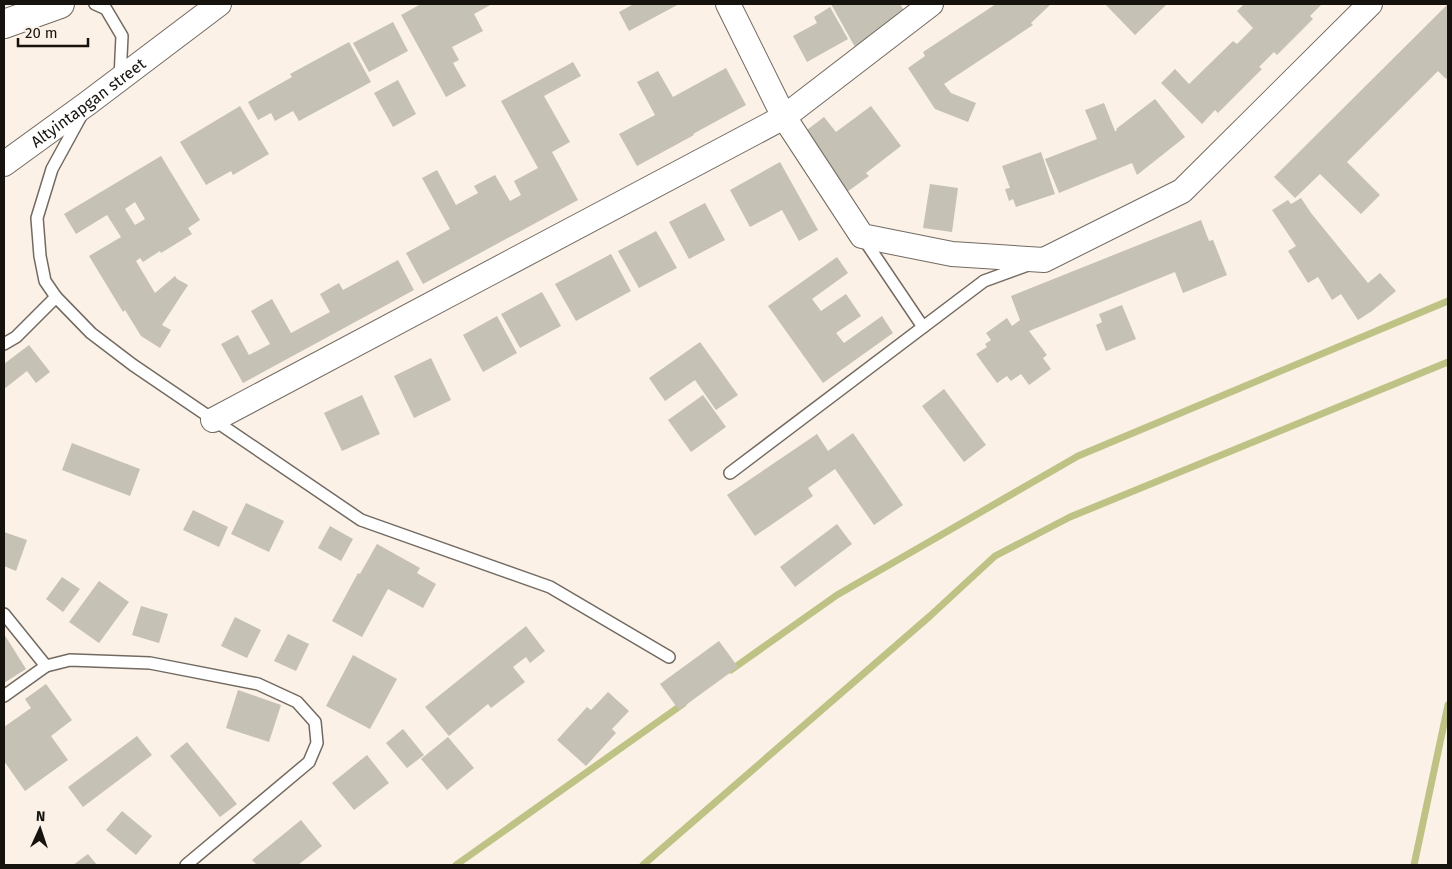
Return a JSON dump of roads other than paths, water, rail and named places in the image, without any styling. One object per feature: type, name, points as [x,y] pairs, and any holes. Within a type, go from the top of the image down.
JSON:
[{"type":"street","points":[[4,24],[60,4]]},
{"type":"street","name":"Altyintapgan street","points":[[4,164],[219,4]]},
{"type":"street","points":[[728,4],[784,117],[862,236],[952,254],[1044,260],[1182,191],[1370,4]]},
{"type":"street","points":[[213,420],[784,117],[931,4]]},
{"type":"lane","points":[[95,4],[106,9],[122,36],[120,79]]},
{"type":"lane","points":[[88,103],[52,169],[37,218],[40,256],[45,281],[56,297],[90,333],[133,365],[362,520],[550,588],[669,657]]},
{"type":"lane","points":[[862,236],[923,327]]},
{"type":"lane","points":[[730,473],[984,281],[1044,260]]},
{"type":"lane","points":[[4,344],[16,337],[56,297]]},
{"type":"lane","points":[[4,614],[46,666]]},
{"type":"lane","points":[[4,696],[46,666],[70,660],[150,663],[258,684],[297,702],[315,722],[317,743],[309,762],[186,865]]},
{"type":"waterway","points":[[731,670],[837,595],[1078,456],[1448,301]]},
{"type":"waterway","points":[[643,865],[930,616],[995,556],[1070,517],[1448,362]]},
{"type":"waterway","points":[[456,865],[683,704]]},
{"type":"waterway","points":[[1414,865],[1448,705]]}]
